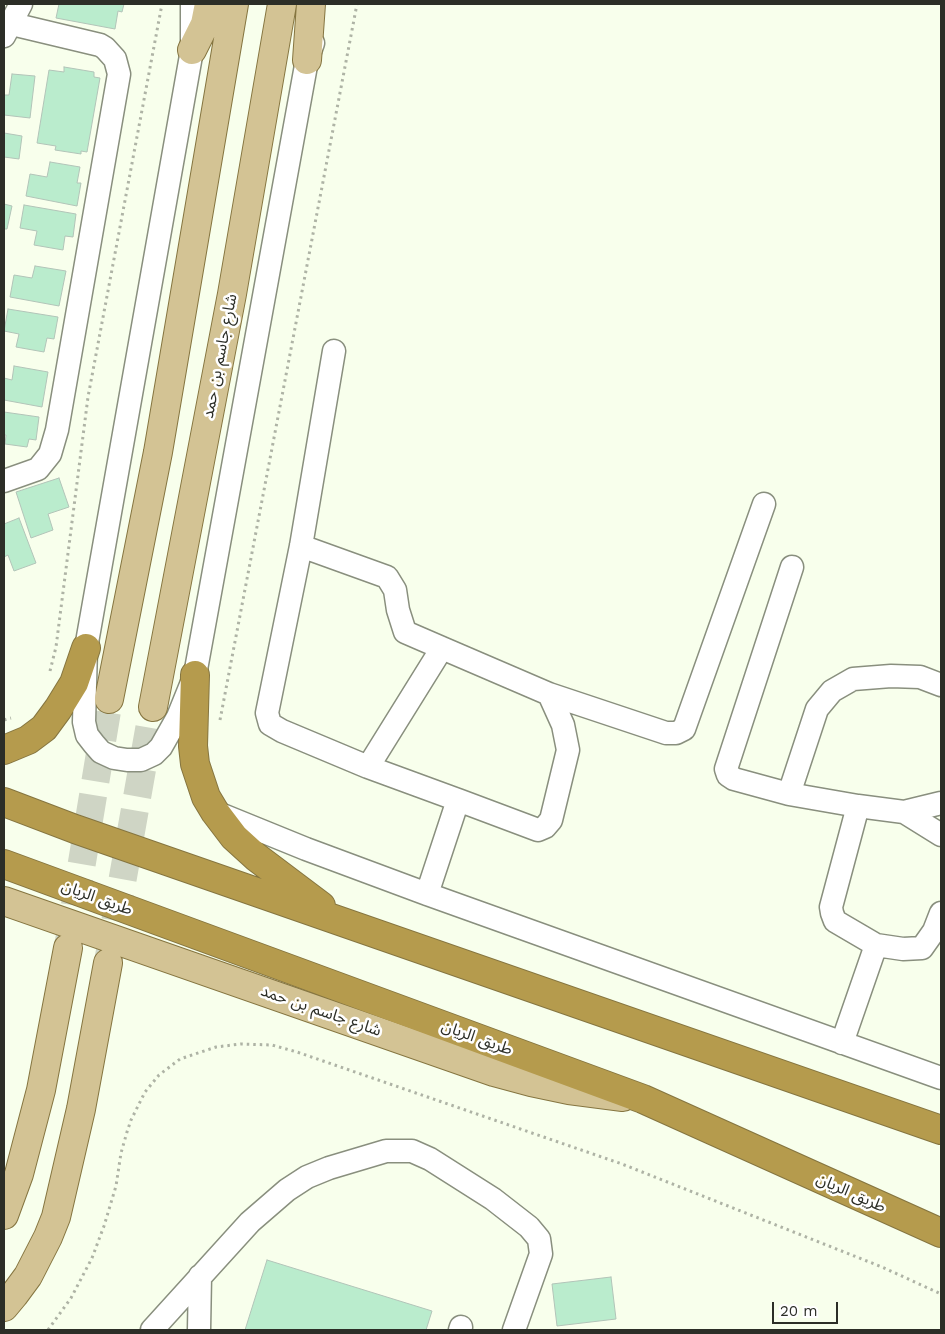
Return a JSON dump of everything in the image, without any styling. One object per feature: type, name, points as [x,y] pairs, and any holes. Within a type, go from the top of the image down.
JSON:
[{"type":"highway","points":[[4,750],[28,740],[44,728],[58,710],[74,683],[86,648]]},
{"type":"highway","points":[[195,675],[193,746],[195,764],[206,797],[215,812],[234,837],[256,857],[343,921]]},
{"type":"highway","points":[[4,802],[84,832],[941,1130]]},
{"type":"highway","name":"طريق الريان","points":[[4,864],[643,1099],[941,1233]]},
{"type":"main road","points":[[192,50],[205,24],[209,4]]},
{"type":"main road","points":[[109,699],[158,452],[234,4]]},
{"type":"main road","name":"شارع جاسم بن حمد","points":[[153,707],[232,294],[282,4]]},
{"type":"main road","points":[[307,60],[311,4]]},
{"type":"main road","name":"شارع جاسم بن حمد","points":[[4,901],[494,1072],[569,1090],[643,1099]]},
{"type":"main road","points":[[4,1215],[19,1174],[41,1090],[68,948]]},
{"type":"main road","points":[[4,1307],[28,1276],[56,1216],[81,1109],[108,963]]},
{"type":"street","points":[[86,648],[192,50],[192,4]]},
{"type":"street","name":"شارع جاسم بن حمد","points":[[86,648],[84,722],[87,734],[101,752],[114,758],[141,760],[154,754],[161,747],[178,717],[195,675],[307,60],[324,4]]},
{"type":"street","points":[[4,481],[38,469],[50,454],[57,430],[119,74],[115,59],[105,48],[12,21]]},
{"type":"street","points":[[334,350],[301,546],[267,713],[270,724],[368,768],[538,830],[551,820],[568,750],[563,725],[549,694]]},
{"type":"street","points":[[301,546],[388,576],[395,590],[398,610],[405,632],[549,694],[666,733],[684,729],[764,504]]},
{"type":"street","points":[[792,567],[726,769],[728,776],[789,794],[904,812],[941,803]]},
{"type":"street","points":[[368,768],[442,648]]},
{"type":"street","points":[[789,794],[817,709],[832,691],[853,678],[920,677],[941,685]]},
{"type":"street","points":[[427,894],[458,800]]},
{"type":"street","points":[[858,806],[831,907],[835,921],[876,945],[903,949],[922,948],[934,931],[941,913]]},
{"type":"street","points":[[215,812],[306,849],[427,894],[941,1078]]},
{"type":"street","points":[[904,812],[941,835]]},
{"type":"street","points":[[842,1043],[876,945]]},
{"type":"street","points":[[152,1330],[200,1276],[268,1205],[287,1190],[329,1168],[386,1151],[412,1151],[430,1159],[493,1199],[529,1227],[539,1240],[541,1254],[514,1330]]},
{"type":"street","points":[[199,1330],[200,1276]]},
{"type":"path","points":[[48,680],[56,647],[88,397],[162,4]]},
{"type":"path","points":[[219,730],[357,4]]},
{"type":"path","points":[[4,720],[18,716]]},
{"type":"building","points":[[59,4],[124,4],[122,12],[118,11],[115,29],[56,18]]},
{"type":"building","points":[[64,67],[94,72],[94,77],[100,78],[87,152],[81,151],[81,154],[55,150],[56,146],[37,143],[49,70],[64,72]]},
{"type":"building","points":[[12,74],[35,76],[30,118],[4,115],[4,95],[9,95]]},
{"type":"building","points":[[4,133],[22,136],[19,159],[4,157]]},
{"type":"building","points":[[50,162],[80,167],[77,183],[81,183],[77,206],[26,196],[30,174],[47,177]]},
{"type":"building","points":[[4,204],[12,206],[7,229],[4,229]]},
{"type":"building","points":[[24,205],[76,214],[73,237],[65,236],[63,250],[34,245],[37,231],[20,228]]},
{"type":"building","points":[[35,266],[66,271],[59,306],[10,297],[14,275],[32,278]]},
{"type":"building","points":[[8,309],[58,317],[54,339],[47,338],[44,352],[16,347],[19,334],[4,331]]},
{"type":"building","points":[[14,366],[48,372],[42,407],[4,400],[4,378],[12,380]]},
{"type":"building","points":[[4,412],[39,417],[36,440],[29,439],[27,447],[5,444]]},
{"type":"building","points":[[59,478],[69,507],[48,514],[53,530],[31,538],[16,492]]},
{"type":"building","points":[[19,518],[36,563],[14,571],[8,555],[4,557],[4,524]]},
{"type":"building","points":[[267,1260],[432,1311],[426,1330],[245,1330]]},
{"type":"building","points":[[611,1277],[616,1319],[557,1326],[552,1284]]},
{"type":"tunnel","points":[[68,947],[109,699]]},
{"type":"tunnel","points":[[108,962],[153,707]]}]
